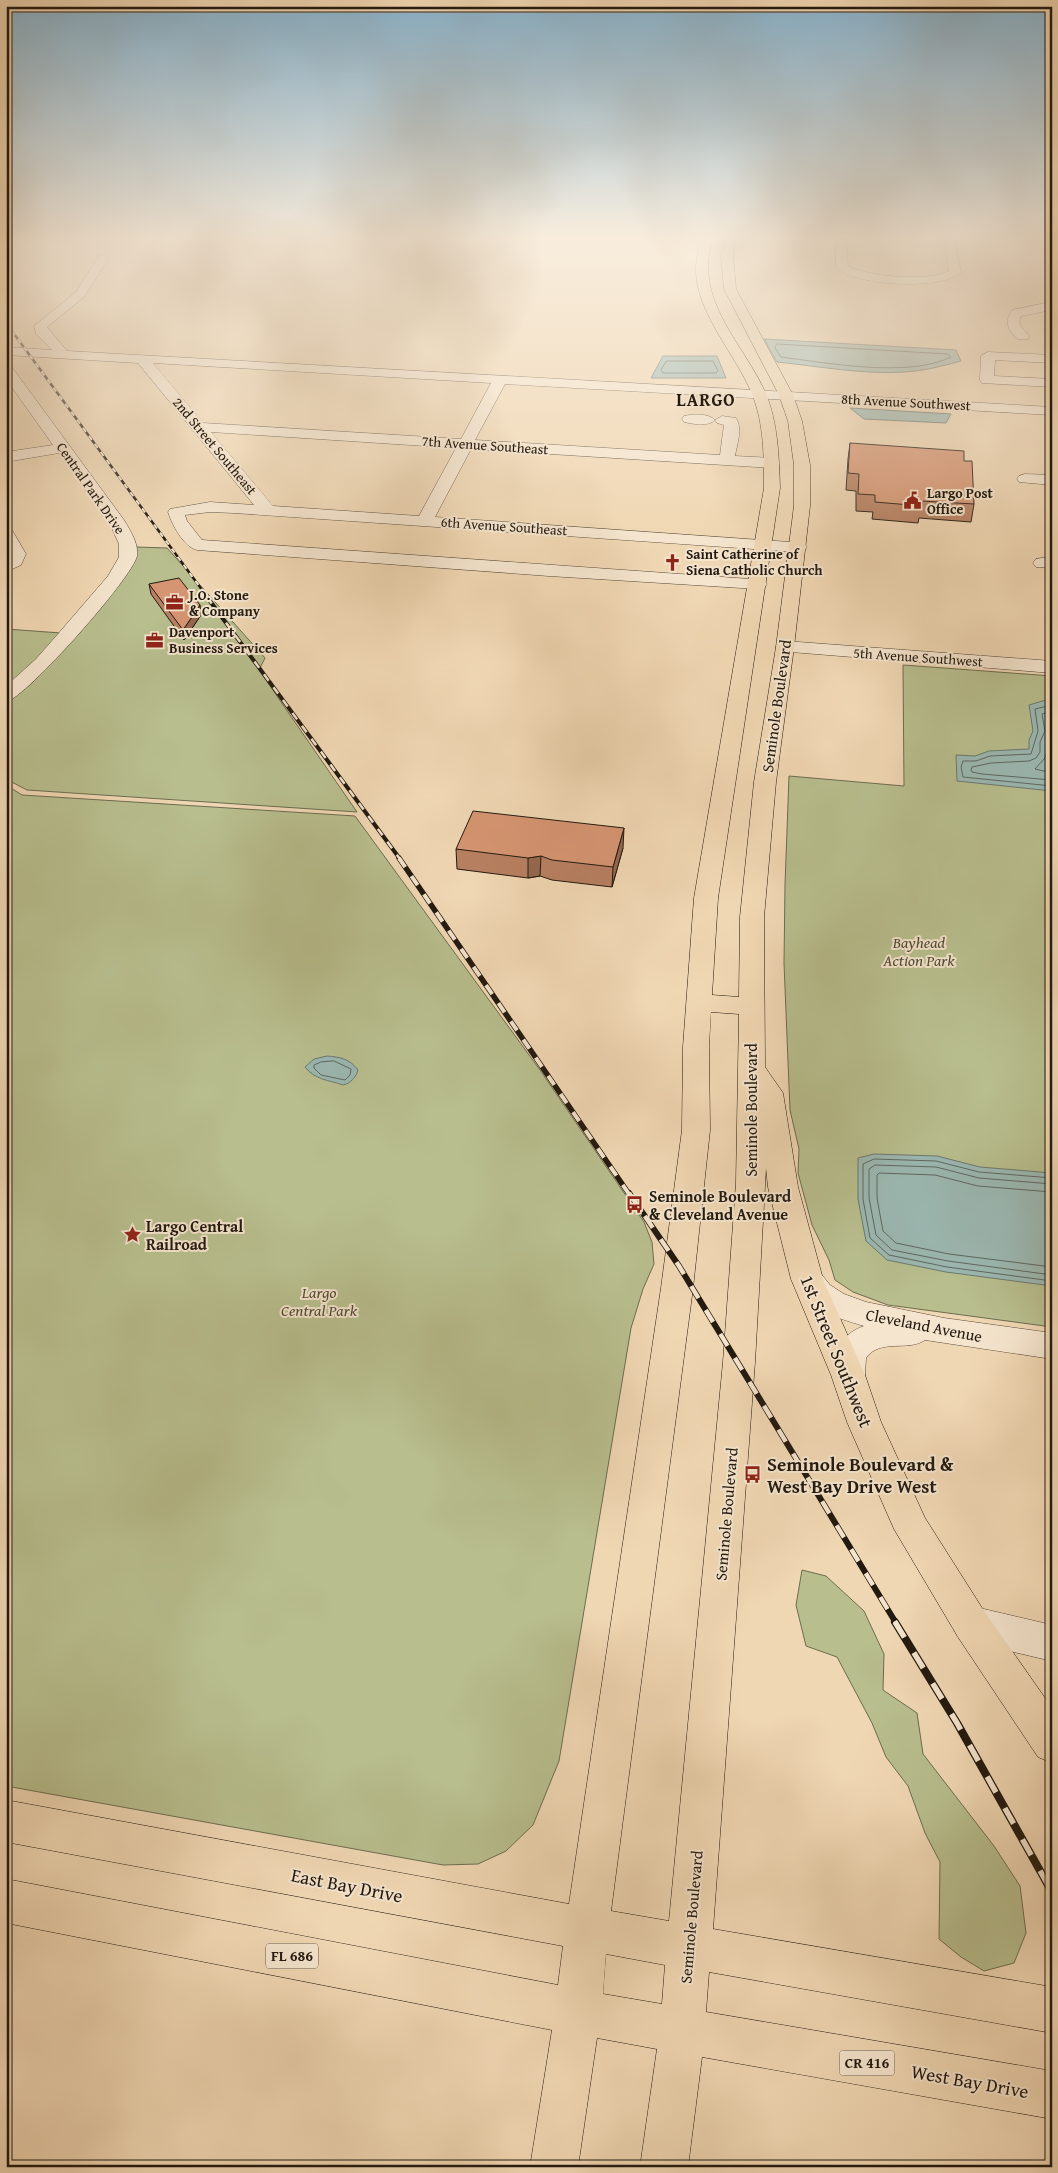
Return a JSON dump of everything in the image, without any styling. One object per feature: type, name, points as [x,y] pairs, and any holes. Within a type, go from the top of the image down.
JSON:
[{"type":"main road","name":"Seminole Boulevard","points":[[664,2167],[682,2031],[739,1362],[751,1183],[752,917],[742,802],[748,642],[772,488],[772,464],[769,427],[759,394],[727,336]]},
{"type":"main road","name":"Seminole Boulevard","points":[[554,2167],[578,2012],[587,1929],[674,1306],[695,1140],[696,1047],[706,898],[742,802],[785,647],[798,548],[802,506],[802,465],[795,421],[786,395],[755,336]]},
{"type":"main road","points":[[748,642],[785,647]]},
{"type":"main road","points":[[699,1003],[751,1006]]},
{"type":"main road","name":"1st Street Southwest","points":[[751,1068],[769,1093],[783,1187],[807,1279],[848,1375],[864,1422],[912,1529],[971,1624],[1052,1743]]},
{"type":"main road","name":"East Bay Drive","points":[[6,1821],[689,1947]]},
{"type":"main road","name":"FL 686","points":[[6,1901],[682,2031]]},
{"type":"main road","points":[[689,1947],[1052,2010]]},
{"type":"main road","name":"West Bay Drive","points":[[682,2031],[1052,2095]]},
{"type":"street","points":[[46,336],[63,354]]},
{"type":"street","name":"8th Avenue Southwest","points":[[6,351],[1052,411]]},
{"type":"street","points":[[1052,359],[988,356],[987,380],[1052,384]]},
{"type":"street","name":"2nd Street Southeast","points":[[142,359],[268,511]]},
{"type":"street","name":"Central Park Drive","points":[[6,369],[118,524],[128,543],[128,556],[116,577],[52,653],[24,682],[6,696]]},
{"type":"street","points":[[425,520],[501,378]]},
{"type":"street","points":[[689,419],[732,423],[727,460]]},
{"type":"street","name":"7th Avenue Southeast","points":[[198,427],[772,464]]},
{"type":"street","points":[[6,457],[63,448]]},
{"type":"street","points":[[1025,479],[1052,480]]},
{"type":"street","name":"6th Avenue Southeast","points":[[758,584],[549,571],[197,545],[179,522],[176,512],[185,509],[210,508],[425,520],[798,548]]},
{"type":"street","points":[[6,534],[16,554],[16,561],[6,567]]},
{"type":"street","name":"5th Avenue Southwest","points":[[785,647],[1052,667]]},
{"type":"street","name":"Cleveland Avenue","points":[[807,1279],[818,1294],[848,1309],[944,1331],[1052,1346]]},
{"type":"street","points":[[848,1375],[852,1350],[861,1342],[875,1336],[897,1332],[944,1331]]},
{"type":"street","points":[[971,1624],[1052,1643]]},
{"type":"green space","points":[[136,547],[167,548],[265,658],[259,670],[357,812],[27,790],[6,779],[6,703],[32,683],[79,634]]},
{"type":"green space","points":[[6,629],[61,633],[6,689]]},
{"type":"green space","name":"Bayhead Action Park","points":[[903,665],[1052,676],[1052,1327],[888,1305],[853,1292],[835,1280],[829,1260],[812,1225],[798,1173],[799,1149],[790,1110],[784,963],[789,776],[904,786]]},
{"type":"green space","name":"Largo Central Park","points":[[6,785],[22,795],[355,816],[540,1070],[644,1222],[652,1242],[654,1264],[643,1289],[631,1328],[559,1761],[533,1825],[506,1851],[478,1864],[443,1865],[6,1786]]},
{"type":"green space","points":[[802,1570],[826,1576],[864,1611],[884,1654],[883,1690],[917,1713],[923,1754],[994,1846],[1020,1886],[1026,1933],[1014,1963],[984,1971],[961,1957],[939,1939],[940,1862],[925,1833],[908,1786],[886,1757],[872,1723],[837,1657],[806,1646],[796,1605]]},
{"type":"water","points":[[764,339],[956,350],[961,361],[904,372],[841,370],[777,362]]},
{"type":"water","points":[[663,356],[717,356],[726,378],[651,378]]},
{"type":"water","points":[[850,408],[951,414],[946,423],[864,419]]},
{"type":"water","points":[[1052,700],[1052,791],[957,781],[956,755],[975,756],[989,751],[1029,749],[1029,740],[1033,731],[1029,705]]},
{"type":"water","points":[[327,1056],[340,1058],[352,1063],[358,1070],[355,1077],[343,1085],[313,1075],[305,1067],[314,1059]]},
{"type":"water","points":[[874,1154],[937,1156],[980,1167],[1052,1173],[1052,1286],[946,1272],[887,1260],[866,1241],[858,1199],[858,1158]]},
{"type":"building","name":"Largo Post Office","points":[[850,443],[964,451],[964,461],[972,461],[974,504],[922,501],[922,506],[875,502],[875,495],[858,494],[859,474],[848,473]]},
{"type":"building","points":[[179,578],[200,605],[183,630],[149,584]]},
{"type":"building","points":[[473,811],[624,828],[613,867],[552,860],[541,856],[528,858],[456,849]]},
{"type":"railway","points":[[16,336],[208,598]]},
{"type":"railway","points":[[207,597],[400,859]]},
{"type":"railway","points":[[399,858],[629,1194]]},
{"type":"railway","points":[[629,1193],[679,1266],[896,1623]]},
{"type":"railway","points":[[895,1622],[957,1723],[1052,1892]]},
{"type":"place","name":"Largo Post Office","points":[[913,501]]},
{"type":"place","name":"Saint Catherine of Siena Catholic Church","points":[[672,562]]},
{"type":"place","name":"J.O. Stone & Company","points":[[175,603]]},
{"type":"place","name":"Davenport Business Services","points":[[155,640]]},
{"type":"place","name":"Seminole Boulevard & Cleveland Avenue","points":[[635,1205]]},
{"type":"place","name":"Largo Central Railroad","points":[[132,1235]]},
{"type":"place","name":"Seminole Boulevard & West Bay Drive West","points":[[753,1475]]},
{"type":"district","name":"LARGO","points":[[706,400]]}]
